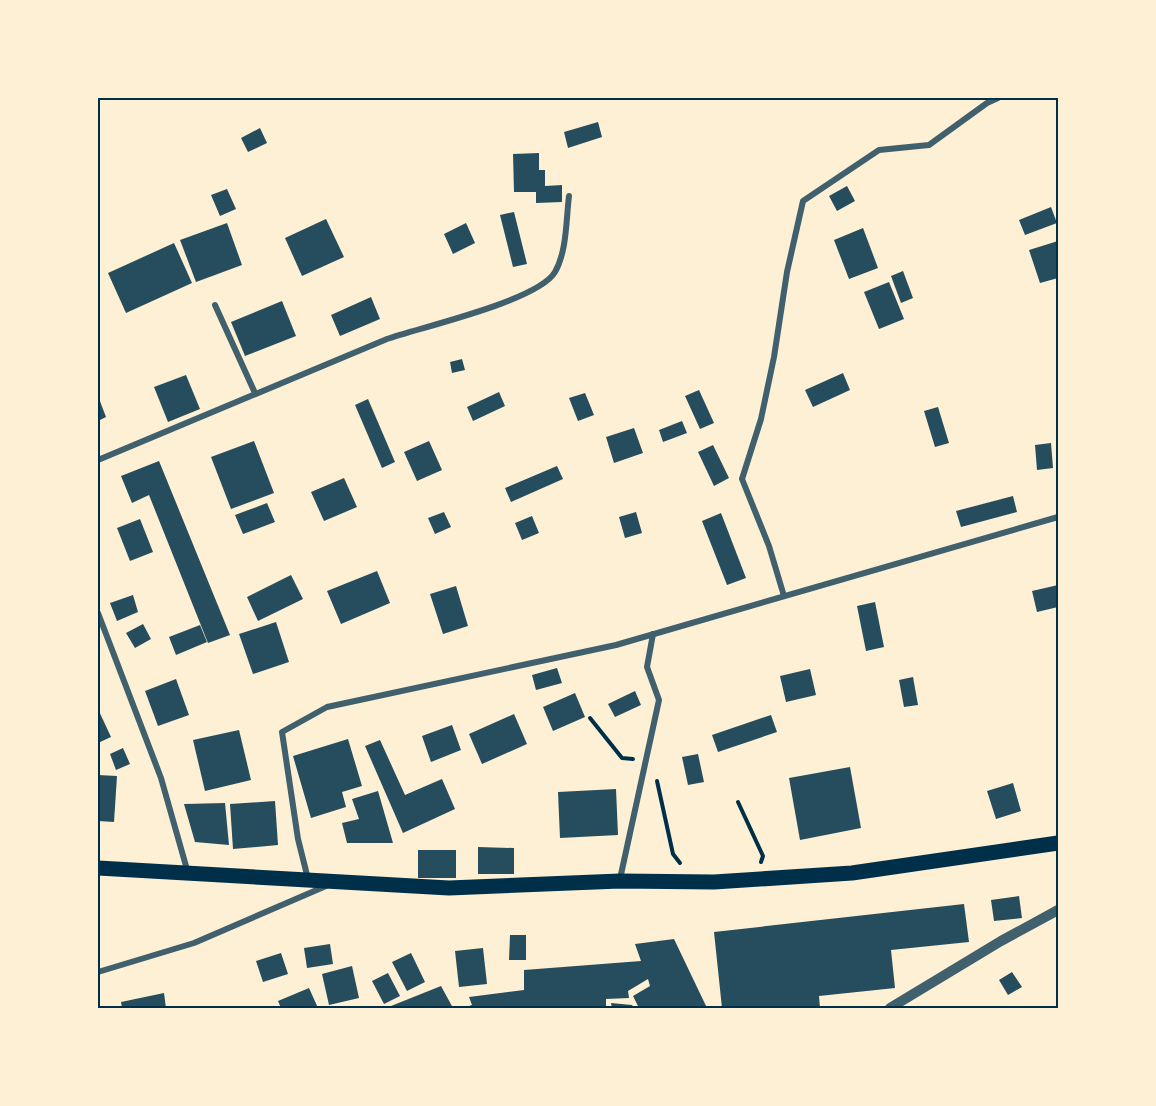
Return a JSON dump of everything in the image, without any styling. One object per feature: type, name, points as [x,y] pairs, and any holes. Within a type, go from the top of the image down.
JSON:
[{"type":"highway","points":[[98,868],[450,888],[620,881],[714,882],[852,873],[1059,843]]},
{"type":"street","points":[[784,596],[769,546],[742,479],[761,419],[774,357],[787,272],[803,201],[879,150],[929,145],[987,103],[998,98]]},
{"type":"street","points":[[98,460],[414,329],[493,307],[545,282],[554,273],[561,256],[570,196]]},
{"type":"street","points":[[215,305],[255,393]]},
{"type":"street","points":[[308,880],[298,839],[282,732],[327,707],[616,645],[1059,517]]},
{"type":"street","points":[[98,613],[161,778],[188,873]]},
{"type":"street","points":[[620,881],[659,700],[647,667],[653,634]]},
{"type":"street","points":[[98,972],[194,944],[334,882]]},
{"type":"street","points":[[890,1008],[1001,941],[1059,910]]},
{"type":"path","points":[[590,718],[622,758],[646,759]]},
{"type":"path","points":[[656,778],[673,854],[685,869]]},
{"type":"path","points":[[738,802],[763,856],[760,864]]},
{"type":"building","points":[[598,122],[602,137],[568,148],[564,132]]},
{"type":"building","points":[[260,128],[267,143],[248,152],[241,138]]},
{"type":"building","points":[[539,153],[539,170],[545,170],[545,186],[562,185],[562,202],[536,203],[536,192],[514,192],[513,154]]},
{"type":"building","points":[[847,186],[855,201],[837,211],[829,196]]},
{"type":"building","points":[[227,189],[236,209],[220,216],[211,195]]},
{"type":"building","points":[[1051,207],[1057,223],[1025,235],[1019,220]]},
{"type":"building","points":[[514,212],[527,264],[513,267],[500,215]]},
{"type":"building","points":[[326,219],[344,257],[302,276],[285,238]]},
{"type":"building","points":[[227,223],[242,265],[196,282],[180,240]]},
{"type":"building","points":[[466,223],[475,243],[453,254],[444,234]]},
{"type":"building","points":[[863,228],[878,268],[849,279],[834,240]]},
{"type":"building","points":[[1058,241],[1058,278],[1040,283],[1029,250]]},
{"type":"building","points":[[174,243],[192,283],[126,313],[108,273]]},
{"type":"building","points":[[903,271],[913,298],[901,303],[891,276]]},
{"type":"building","points":[[889,282],[904,319],[879,329],[864,292]]},
{"type":"building","points":[[371,297],[380,319],[340,336],[331,315]]},
{"type":"building","points":[[282,301],[296,336],[245,356],[231,322]]},
{"type":"building","points":[[462,359],[465,370],[452,373],[450,362]]},
{"type":"building","points":[[843,373],[850,390],[813,407],[805,390]]},
{"type":"building","points":[[186,375],[200,409],[168,422],[154,387]]},
{"type":"building","points":[[699,390],[714,423],[700,429],[685,396]]},
{"type":"building","points":[[499,392],[505,406],[473,421],[467,407]]},
{"type":"building","points":[[585,393],[594,415],[578,421],[569,398]]},
{"type":"building","points":[[98,396],[106,417],[98,421]]},
{"type":"building","points":[[368,399],[395,462],[382,468],[355,405]]},
{"type":"building","points":[[938,407],[949,443],[935,447],[924,411]]},
{"type":"building","points":[[682,421],[687,433],[663,442],[659,430]]},
{"type":"building","points":[[634,428],[643,453],[614,463],[606,437]]},
{"type":"building","points":[[254,441],[274,493],[231,509],[211,457]]},
{"type":"building","points":[[429,441],[442,470],[417,481],[404,452]]},
{"type":"building","points":[[1051,443],[1053,468],[1037,470],[1035,445]]},
{"type":"building","points":[[713,445],[729,478],[714,486],[698,452]]},
{"type":"building","points":[[159,461],[230,635],[208,643],[149,495],[132,503],[121,476]]},
{"type":"building","points":[[557,466],[563,479],[511,502],[505,488]]},
{"type":"building","points":[[344,478],[357,507],[324,521],[311,492]]},
{"type":"building","points":[[1013,496],[1017,512],[961,527],[956,511]]},
{"type":"building","points":[[267,503],[275,522],[243,534],[235,515]]},
{"type":"building","points":[[444,512],[451,527],[435,534],[428,518]]},
{"type":"building","points":[[636,512],[642,533],[625,538],[619,517]]},
{"type":"building","points":[[721,513],[746,578],[727,585],[702,521]]},
{"type":"building","points":[[532,516],[539,533],[522,540],[515,523]]},
{"type":"building","points":[[140,519],[153,552],[130,561],[117,528]]},
{"type":"building","points":[[377,571],[390,603],[341,624],[327,591]]},
{"type":"building","points":[[291,575],[303,599],[258,621],[247,597]]},
{"type":"building","points":[[1058,585],[1058,607],[1037,612],[1032,591]]},
{"type":"building","points":[[456,586],[468,626],[443,634],[430,594]]},
{"type":"building","points":[[133,595],[138,612],[117,621],[110,603]]},
{"type":"building","points":[[875,602],[884,647],[866,651],[857,606]]},
{"type":"building","points":[[276,622],[289,662],[253,674],[239,634]]},
{"type":"building","points":[[143,624],[151,639],[135,648],[126,633]]},
{"type":"building","points":[[200,625],[207,642],[176,655],[169,637]]},
{"type":"building","points":[[557,668],[562,683],[536,690],[532,675]]},
{"type":"building","points":[[810,669],[816,695],[786,702],[780,676]]},
{"type":"building","points":[[913,677],[918,705],[904,707],[899,680]]},
{"type":"building","points":[[176,679],[189,715],[158,726],[145,691]]},
{"type":"building","points":[[635,691],[641,705],[615,717],[608,704]]},
{"type":"building","points":[[575,693],[585,717],[553,731],[543,707]]},
{"type":"building","points":[[98,709],[111,737],[98,743]]},
{"type":"building","points":[[514,714],[527,744],[482,764],[469,734]]},
{"type":"building","points":[[771,715],[777,732],[718,752],[712,735]]},
{"type":"building","points":[[452,725],[461,750],[431,762],[422,736]]},
{"type":"building","points":[[239,730],[251,780],[205,791],[193,740]]},
{"type":"building","points":[[348,739],[362,786],[342,792],[346,807],[311,818],[293,756]]},
{"type":"building","points":[[380,740],[405,795],[442,779],[455,809],[403,833],[365,746]]},
{"type":"building","points":[[123,748],[130,764],[116,770],[110,754]]},
{"type":"building","points":[[698,754],[704,782],[688,785],[682,757]]},
{"type":"building","points":[[850,767],[861,828],[800,840],[789,778]]},
{"type":"building","points":[[98,775],[117,776],[114,822],[98,821]]},
{"type":"building","points":[[1013,783],[1021,811],[996,819],[987,791]]},
{"type":"building","points":[[616,789],[618,835],[560,838],[558,792]]},
{"type":"building","points":[[378,791],[393,843],[347,843],[342,823],[359,819],[352,799]]},
{"type":"building","points":[[275,801],[278,845],[233,849],[230,804]]},
{"type":"building","points":[[225,803],[229,845],[195,842],[184,804]]},
{"type":"building","points":[[478,847],[514,848],[514,874],[478,874]]},
{"type":"building","points":[[418,850],[456,850],[456,878],[418,878]]},
{"type":"building","points":[[1019,896],[1022,918],[994,921],[991,900]]},
{"type":"building","points":[[964,904],[969,942],[891,950],[895,988],[819,996],[820,1008],[722,1008],[714,932]]},
{"type":"building","points":[[510,935],[526,935],[526,960],[509,960]]},
{"type":"building","points":[[674,939],[707,1008],[639,1008],[633,996],[650,986],[648,979],[628,991],[629,998],[606,999],[606,1008],[463,1008],[472,1005],[469,997],[524,990],[524,970],[641,961],[635,944]]},
{"type":"building","points":[[330,944],[333,964],[307,968],[304,948]]},
{"type":"building","points":[[483,948],[487,984],[459,987],[455,951]]},
{"type":"building","points":[[281,953],[288,974],[263,982],[256,961]]},
{"type":"building","points":[[411,953],[425,982],[407,991],[392,962]]},
{"type":"building","points":[[352,966],[359,998],[329,1005],[322,974]]},
{"type":"building","points":[[1012,972],[1022,987],[1008,995],[999,980]]},
{"type":"building","points":[[388,973],[400,996],[384,1004],[372,981]]},
{"type":"building","points":[[441,986],[453,1008],[386,1008]]},
{"type":"building","points":[[309,988],[318,1008],[281,1008],[278,1001]]},
{"type":"building","points":[[164,993],[166,1008],[122,1008],[121,1002]]},
{"type":"building","points":[[611,1003],[632,1005],[634,1008],[612,1008]]}]
